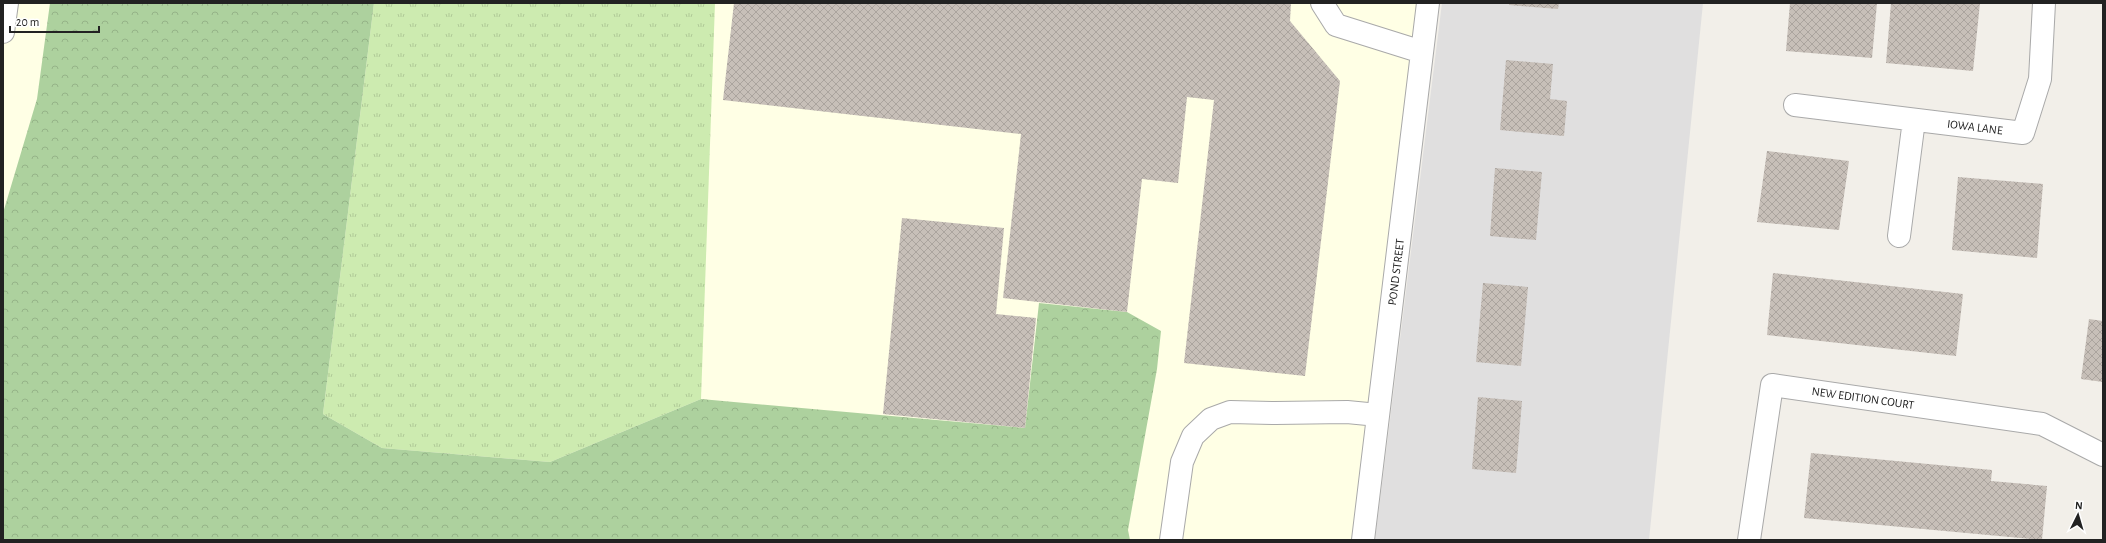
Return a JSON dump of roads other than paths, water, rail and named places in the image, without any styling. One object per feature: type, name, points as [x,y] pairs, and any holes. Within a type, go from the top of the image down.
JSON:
[{"type":"street","points":[[3,32],[7,3]]},
{"type":"street","points":[[1322,3],[1336,26],[1422,52]]},
{"type":"street","name":"POND STREET","points":[[1363,540],[1428,3]]},
{"type":"street","name":"IOWA LANE","points":[[1795,105],[2023,132],[2040,79],[2044,3]]},
{"type":"street","points":[[1899,236],[1914,120]]},
{"type":"street","name":"NEW EDITION COURT","points":[[1749,540],[1772,385],[2042,424],[2103,455]]},
{"type":"street","points":[[1171,540],[1182,462],[1193,436],[1211,419],[1230,412],[1347,412],[1378,415]]}]
